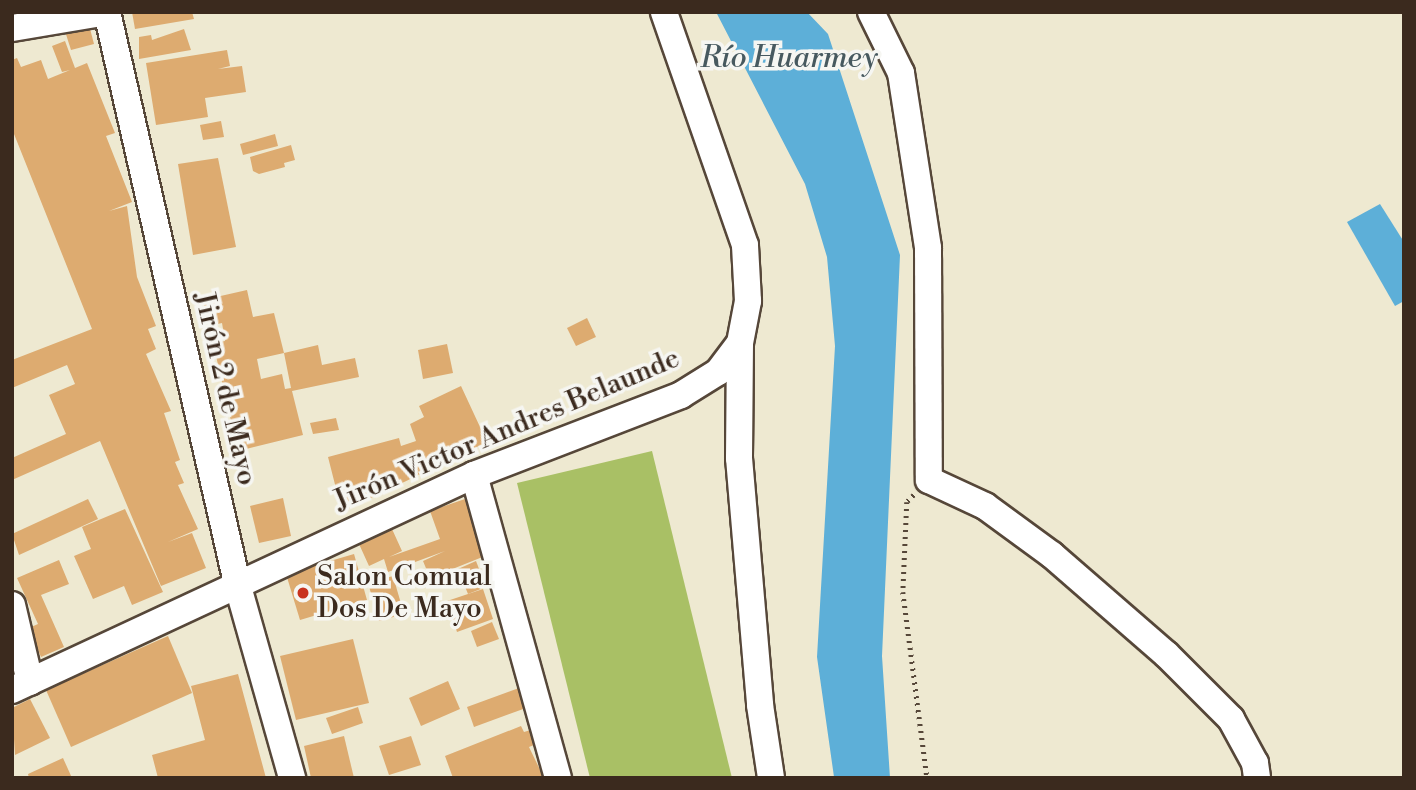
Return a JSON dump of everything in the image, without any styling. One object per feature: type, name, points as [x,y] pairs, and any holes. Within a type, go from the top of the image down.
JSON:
[{"type":"street","points":[[12,28],[107,12]]},
{"type":"street","name":"Jirón 2 de Mayo","points":[[107,12],[237,583],[292,778]]},
{"type":"street","name":"Jirón Victor Andres Belaunde","points":[[21,686],[237,583],[474,475],[681,395],[718,372],[740,344],[748,301],[745,246],[664,12]]},
{"type":"street","points":[[871,12],[901,73],[928,248],[929,480],[985,506],[1052,555],[1166,654],[1231,719],[1255,763],[1257,778]]},
{"type":"street","points":[[740,344],[739,458],[760,705],[771,778]]},
{"type":"street","points":[[474,475],[558,778]]},
{"type":"street","points":[[12,605],[21,686]]},
{"type":"path","points":[[927,778],[903,592],[907,502],[929,480]]},
{"type":"green space","points":[[652,451],[732,778],[590,778],[517,483]]},
{"type":"water","name":"Río Huarmey","points":[[716,12],[807,12],[828,34],[900,255],[882,656],[890,778],[834,777],[817,657],[835,346],[827,257],[805,184]]},
{"type":"water","points":[[1380,204],[1404,242],[1404,301],[1395,306],[1347,222]]},
{"type":"building","points":[[132,12],[192,12],[194,19],[135,29]]},
{"type":"building","points":[[88,21],[94,44],[71,50],[64,28]]},
{"type":"building","points":[[184,29],[191,50],[139,59],[139,37],[151,35],[152,40]]},
{"type":"building","points":[[65,41],[75,68],[87,63],[115,133],[106,136],[132,202],[109,211],[127,206],[137,277],[156,326],[148,329],[156,349],[146,354],[171,411],[164,413],[180,460],[175,462],[184,483],[178,485],[198,529],[168,542],[192,533],[206,568],[161,586],[100,441],[12,480],[12,458],[66,434],[49,395],[75,384],[67,365],[12,388],[12,360],[92,329],[12,129],[12,60],[17,58],[21,67],[41,60],[48,79],[70,70],[62,72],[52,46]]},
{"type":"building","points":[[227,50],[230,66],[218,69],[242,66],[246,92],[205,98],[208,117],[156,125],[146,63]]},
{"type":"building","points":[[221,121],[224,137],[203,140],[200,125]]},
{"type":"building","points":[[275,134],[278,146],[243,155],[240,144]]},
{"type":"building","points":[[291,145],[295,160],[284,163],[285,167],[259,174],[253,171],[250,157]]},
{"type":"building","points":[[218,158],[236,247],[193,255],[178,164]]},
{"type":"building","points":[[247,290],[253,317],[274,313],[284,353],[318,345],[322,365],[355,358],[359,377],[292,391],[303,435],[238,451],[213,343],[225,341],[222,323],[209,326],[203,300]],"holes":[[[284,353],[291,388],[285,389],[282,374],[261,379],[257,359]]]},
{"type":"building","points":[[587,318],[596,337],[576,346],[567,328]]},
{"type":"building","points":[[447,344],[453,373],[423,379],[418,350]]},
{"type":"building","points":[[461,386],[487,442],[342,512],[328,457],[399,438],[401,446],[416,441],[410,424],[424,417],[419,406]]},
{"type":"building","points":[[336,418],[339,430],[313,434],[310,423]]},
{"type":"building","points":[[283,498],[291,536],[259,543],[250,506]]},
{"type":"building","points":[[88,499],[98,519],[19,555],[12,534]]},
{"type":"building","points":[[465,499],[485,556],[430,578],[423,561],[445,551],[388,572],[384,559],[369,566],[359,544],[392,529],[402,551],[389,557],[440,539],[430,511]]},
{"type":"building","points":[[125,509],[163,592],[132,605],[124,586],[93,599],[74,556],[91,549],[82,527]]},
{"type":"building","points":[[354,554],[367,600],[300,620],[286,574]]},
{"type":"building","points":[[59,560],[69,584],[41,595],[64,647],[41,657],[29,628],[38,624],[17,578]]},
{"type":"building","points":[[476,561],[486,587],[468,594],[458,569]]},
{"type":"building","points":[[393,576],[404,614],[379,621],[368,583]]},
{"type":"building","points":[[483,589],[493,619],[457,632],[447,601]]},
{"type":"building","points":[[492,622],[499,639],[477,647],[471,631]]},
{"type":"building","points":[[168,636],[192,693],[71,747],[46,690]]},
{"type":"building","points":[[353,639],[369,703],[296,720],[280,656]]},
{"type":"building","points":[[238,674],[266,778],[158,778],[152,755],[205,740],[191,686]]},
{"type":"building","points":[[448,681],[460,709],[421,726],[409,698]]},
{"type":"building","points":[[519,688],[526,708],[474,727],[467,707]]},
{"type":"building","points":[[30,699],[50,738],[15,755],[12,708]]},
{"type":"building","points":[[358,707],[363,723],[332,734],[326,718]]},
{"type":"building","points":[[521,726],[524,732],[534,729],[539,743],[529,747],[544,778],[453,778],[445,756]]},
{"type":"building","points":[[344,736],[354,778],[311,778],[304,746]]},
{"type":"building","points":[[411,736],[421,765],[389,775],[379,746]]},
{"type":"building","points":[[63,758],[72,778],[29,778],[28,774]]},
{"type":"place","name":"Salon Comual Dos De Mayo","points":[[303,593]]}]
